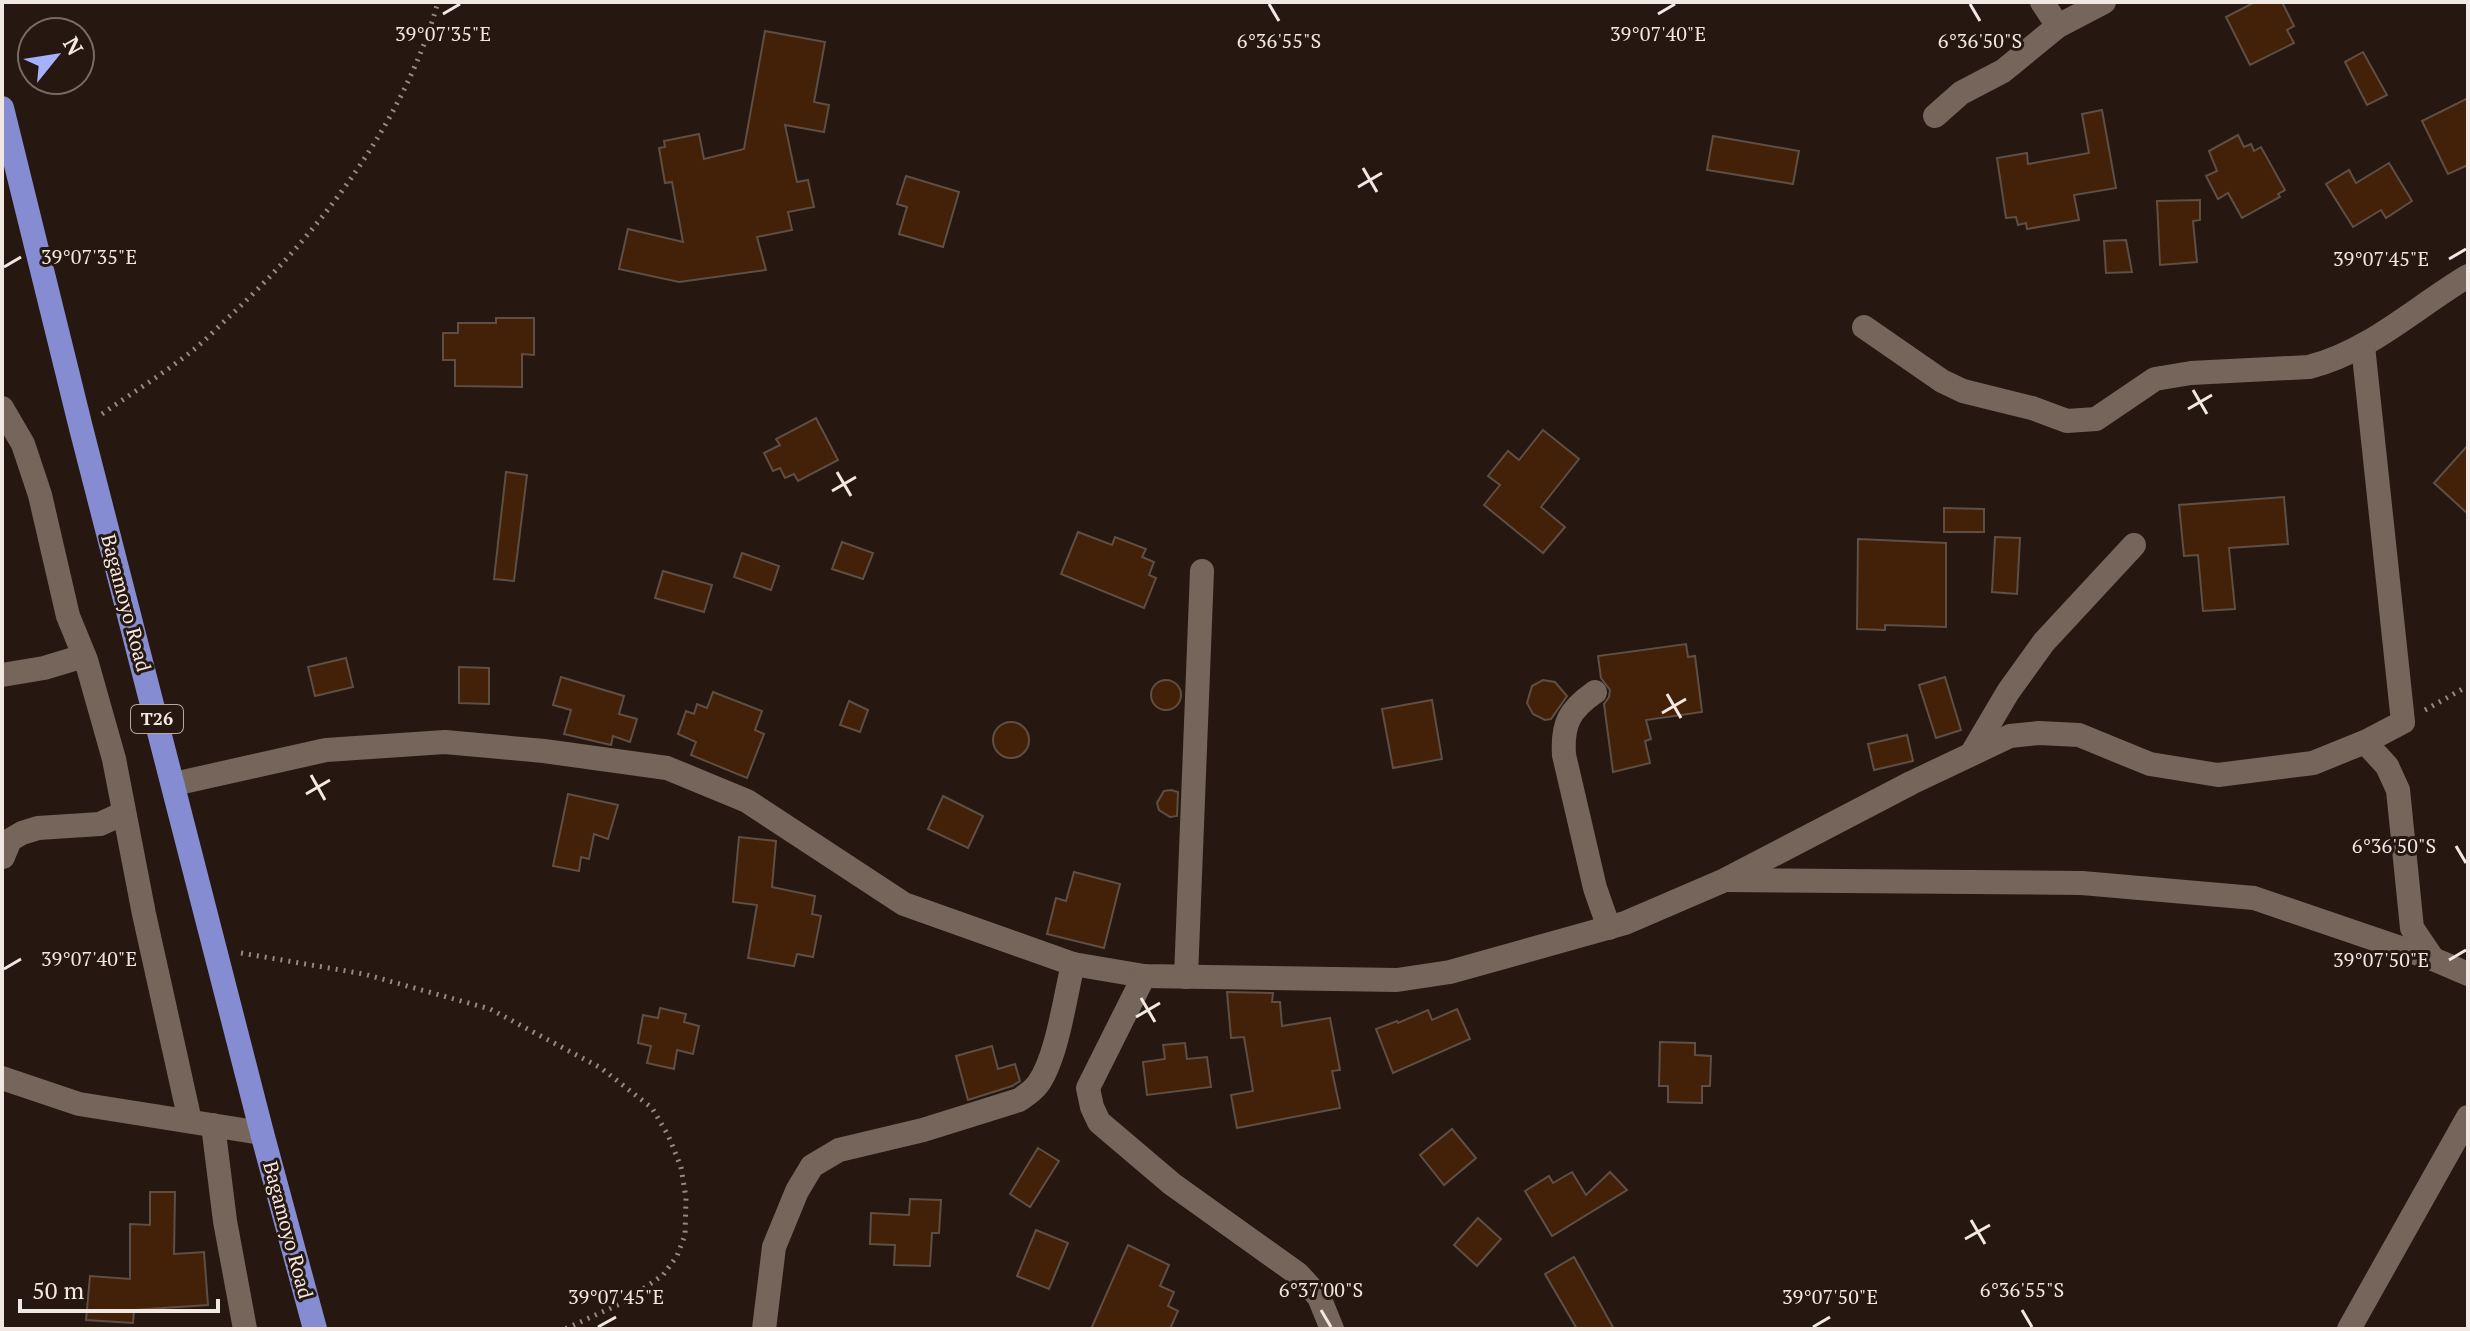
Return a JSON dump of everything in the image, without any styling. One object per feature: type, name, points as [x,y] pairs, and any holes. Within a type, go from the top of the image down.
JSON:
[{"type":"highway","name":"Bagamoyo Road","points":[[2,108],[81,428],[315,1329]]},
{"type":"street","points":[[2042,2],[2058,26]]},
{"type":"street","points":[[1935,116],[1961,93],[2003,71],[2058,26],[2104,2]]},
{"type":"street","points":[[1864,327],[1942,381],[1963,391],[2032,408],[2067,421],[2081,422],[2096,419],[2155,379],[2191,373],[2309,367],[2324,363],[2363,346],[2468,276]]},
{"type":"street","points":[[174,784],[326,750],[445,742],[544,751],[667,768],[747,801],[904,904],[1073,964],[1144,976],[1186,977],[1397,980],[1450,972],[1609,928],[1725,880],[1842,818],[2010,736],[2039,733],[2079,735],[2150,764],[2218,775],[2313,763],[2365,742],[2403,722],[2363,346]]},
{"type":"street","points":[[2,408],[23,444],[40,495],[68,616],[84,656],[114,759],[124,813],[225,1221],[245,1329]]},
{"type":"street","points":[[1972,753],[2008,692],[2044,642],[2134,545]]},
{"type":"street","points":[[1186,977],[1202,571]]},
{"type":"street","points":[[2,675],[44,668],[84,656]]},
{"type":"street","points":[[1595,692],[1574,710],[1566,723],[1563,745],[1572,797],[1595,888],[1609,928]]},
{"type":"street","points":[[2365,742],[2387,766],[2398,790],[2412,928],[2433,959]]},
{"type":"street","points":[[3,857],[10,840],[22,833],[38,828],[100,824],[124,813]]},
{"type":"street","points":[[1725,880],[2082,883],[2254,898],[2433,959],[2468,974]]},
{"type":"street","points":[[764,1329],[774,1247],[797,1191],[812,1166],[839,1150],[923,1130],[1019,1100],[1029,1093],[1038,1084],[1049,1063],[1073,964]]},
{"type":"street","points":[[1144,976],[1088,1088],[1099,1122],[1172,1184],[1298,1274],[1319,1297],[1332,1329]]},
{"type":"street","points":[[2,1078],[79,1104],[262,1133]]},
{"type":"street","points":[[2349,1329],[2468,1117]]},
{"type":"path","points":[[81,428],[193,351],[276,273],[334,202],[395,110],[430,31],[438,2]]},
{"type":"path","points":[[2403,722],[2468,686]]},
{"type":"path","points":[[215,949],[364,974],[490,1009],[601,1068],[652,1108],[668,1135],[681,1167],[686,1198],[685,1235],[681,1246],[663,1275],[624,1302],[565,1329]]},
{"type":"building","points":[[2255,2],[2282,2],[2294,26],[2287,30],[2294,43],[2250,65],[2226,17]]},
{"type":"building","points":[[765,31],[825,42],[814,102],[829,105],[824,132],[785,125],[797,182],[808,180],[814,207],[788,212],[792,230],[757,237],[766,270],[679,282],[619,269],[628,229],[683,242],[672,182],[665,183],[659,148],[665,147],[664,141],[699,134],[704,159],[744,149]]},
{"type":"building","points":[[2363,52],[2387,95],[2367,105],[2345,62]]},
{"type":"building","points":[[2468,98],[2468,165],[2448,174],[2422,121]]},
{"type":"building","points":[[2102,110],[2116,188],[2074,195],[2079,220],[2027,229],[2026,223],[2018,225],[2016,217],[2006,218],[1997,158],[2027,153],[2028,164],[2089,153],[2082,114]]},
{"type":"building","points":[[2238,135],[2244,147],[2251,144],[2254,151],[2261,147],[2285,190],[2278,194],[2280,197],[2242,218],[2228,193],[2218,199],[2206,176],[2217,171],[2209,151]]},
{"type":"building","points":[[1713,136],[1799,151],[1793,184],[1707,170]]},
{"type":"building","points":[[2389,163],[2412,201],[2386,218],[2381,210],[2353,227],[2326,184],[2349,170],[2356,183]]},
{"type":"building","points":[[906,176],[959,192],[943,247],[899,234],[907,207],[897,204]]},
{"type":"building","points":[[2200,200],[2200,220],[2193,221],[2197,262],[2160,265],[2157,201]]},
{"type":"building","points":[[2126,240],[2132,272],[2106,273],[2104,241]]},
{"type":"building","points":[[496,318],[534,318],[534,355],[522,354],[522,387],[455,386],[455,360],[443,360],[443,333],[458,333],[458,323],[496,323]]},
{"type":"building","points":[[816,418],[838,460],[798,481],[794,474],[785,478],[780,468],[773,471],[764,453],[780,445],[776,439]]},
{"type":"building","points":[[1543,430],[1579,459],[1541,507],[1565,527],[1543,553],[1484,505],[1500,485],[1488,476],[1508,451],[1519,460]]},
{"type":"building","points":[[2468,445],[2468,514],[2434,483]]},
{"type":"building","points":[[506,472],[527,475],[514,581],[494,579]]},
{"type":"building","points":[[2284,497],[2288,544],[2229,548],[2235,609],[2203,611],[2198,555],[2184,556],[2179,505]]},
{"type":"building","points":[[1944,508],[1984,509],[1984,532],[1944,532]]},
{"type":"building","points":[[1078,532],[1112,545],[1115,537],[1146,549],[1142,557],[1154,562],[1149,575],[1156,578],[1144,608],[1061,574]]},
{"type":"building","points":[[1995,537],[2020,538],[2017,594],[1992,592]]},
{"type":"building","points":[[1858,539],[1946,543],[1946,627],[1885,625],[1885,630],[1857,629]]},
{"type":"building","points":[[842,542],[873,553],[863,579],[832,569]]},
{"type":"building","points":[[742,553],[779,566],[771,590],[734,577]]},
{"type":"building","points":[[663,571],[712,585],[704,612],[655,598]]},
{"type":"building","points":[[1686,644],[1688,657],[1695,656],[1702,712],[1646,720],[1651,739],[1645,741],[1650,763],[1613,772],[1604,704],[1610,690],[1601,678],[1598,656]]},
{"type":"building","points":[[346,658],[353,687],[315,696],[308,667]]},
{"type":"building","points":[[459,667],[489,668],[489,704],[459,703]]},
{"type":"building","points":[[561,677],[624,696],[619,714],[637,719],[630,742],[613,736],[611,745],[564,734],[571,710],[553,705]]},
{"type":"building","points":[[1945,677],[1961,730],[1936,738],[1919,685]]},
{"type":"building","points":[[1166,680],[1177,684],[1181,695],[1177,706],[1166,710],[1155,706],[1151,695],[1155,684]]},
{"type":"building","points":[[1543,680],[1555,682],[1567,696],[1551,719],[1545,720],[1533,714],[1527,703],[1532,686]]},
{"type":"building","points":[[713,692],[762,711],[755,730],[764,734],[747,778],[691,755],[696,742],[678,734],[686,711],[694,714],[697,704],[707,708]]},
{"type":"building","points":[[1432,700],[1442,759],[1393,768],[1382,709]]},
{"type":"building","points":[[849,701],[868,710],[860,732],[840,725]]},
{"type":"building","points":[[1011,722],[1024,727],[1029,740],[1024,753],[1011,758],[998,753],[993,740],[998,727]]},
{"type":"building","points":[[1907,735],[1913,761],[1874,770],[1868,744]]},
{"type":"building","points":[[1164,791],[1178,792],[1177,816],[1170,817],[1159,810],[1157,803]]},
{"type":"building","points":[[568,794],[618,805],[608,839],[594,834],[589,859],[581,857],[579,871],[553,866]]},
{"type":"building","points":[[943,796],[983,816],[968,848],[928,829]]},
{"type":"building","points":[[739,837],[776,841],[772,887],[815,896],[812,914],[821,916],[813,957],[797,954],[794,966],[748,958],[757,905],[733,902]]},
{"type":"building","points":[[1074,872],[1120,884],[1104,948],[1047,934],[1056,898],[1066,901]]},
{"type":"building","points":[[1227,992],[1273,993],[1272,1002],[1280,1002],[1282,1026],[1330,1018],[1340,1070],[1332,1071],[1340,1108],[1237,1128],[1231,1095],[1253,1091],[1244,1037],[1231,1038]]},
{"type":"building","points":[[660,1008],[686,1014],[684,1022],[699,1026],[693,1054],[677,1050],[674,1069],[647,1063],[651,1046],[638,1043],[643,1015],[658,1018]]},
{"type":"building","points":[[1457,1009],[1470,1039],[1393,1073],[1376,1029],[1428,1010],[1432,1020]]},
{"type":"building","points":[[1660,1042],[1695,1043],[1695,1055],[1711,1056],[1710,1086],[1702,1086],[1702,1103],[1668,1102],[1668,1086],[1659,1086]]},
{"type":"building","points":[[1185,1043],[1187,1059],[1207,1057],[1211,1087],[1147,1095],[1143,1062],[1165,1059],[1163,1045]]},
{"type":"building","points":[[992,1046],[998,1069],[1015,1064],[1020,1081],[968,1100],[956,1056]]},
{"type":"building","points":[[1452,1129],[1476,1158],[1444,1185],[1420,1155]]},
{"type":"building","points":[[1038,1148],[1059,1161],[1030,1207],[1010,1194]]},
{"type":"building","points":[[1572,1172],[1586,1195],[1610,1172],[1627,1190],[1552,1236],[1525,1191],[1549,1176],[1553,1183]]},
{"type":"building","points":[[150,1192],[175,1192],[174,1254],[204,1252],[208,1305],[134,1310],[133,1323],[86,1320],[90,1276],[130,1279],[130,1224],[150,1225]]},
{"type":"building","points":[[910,1199],[941,1200],[939,1233],[932,1233],[930,1266],[894,1265],[895,1245],[870,1244],[871,1213],[909,1215]]},
{"type":"building","points":[[1478,1218],[1501,1239],[1477,1266],[1454,1245]]},
{"type":"building","points":[[1036,1230],[1068,1243],[1049,1289],[1017,1276]]},
{"type":"building","points":[[1128,1245],[1169,1265],[1160,1286],[1174,1292],[1168,1306],[1178,1311],[1170,1329],[1091,1329]]},
{"type":"building","points":[[1574,1257],[1614,1329],[1577,1329],[1545,1274]]}]
